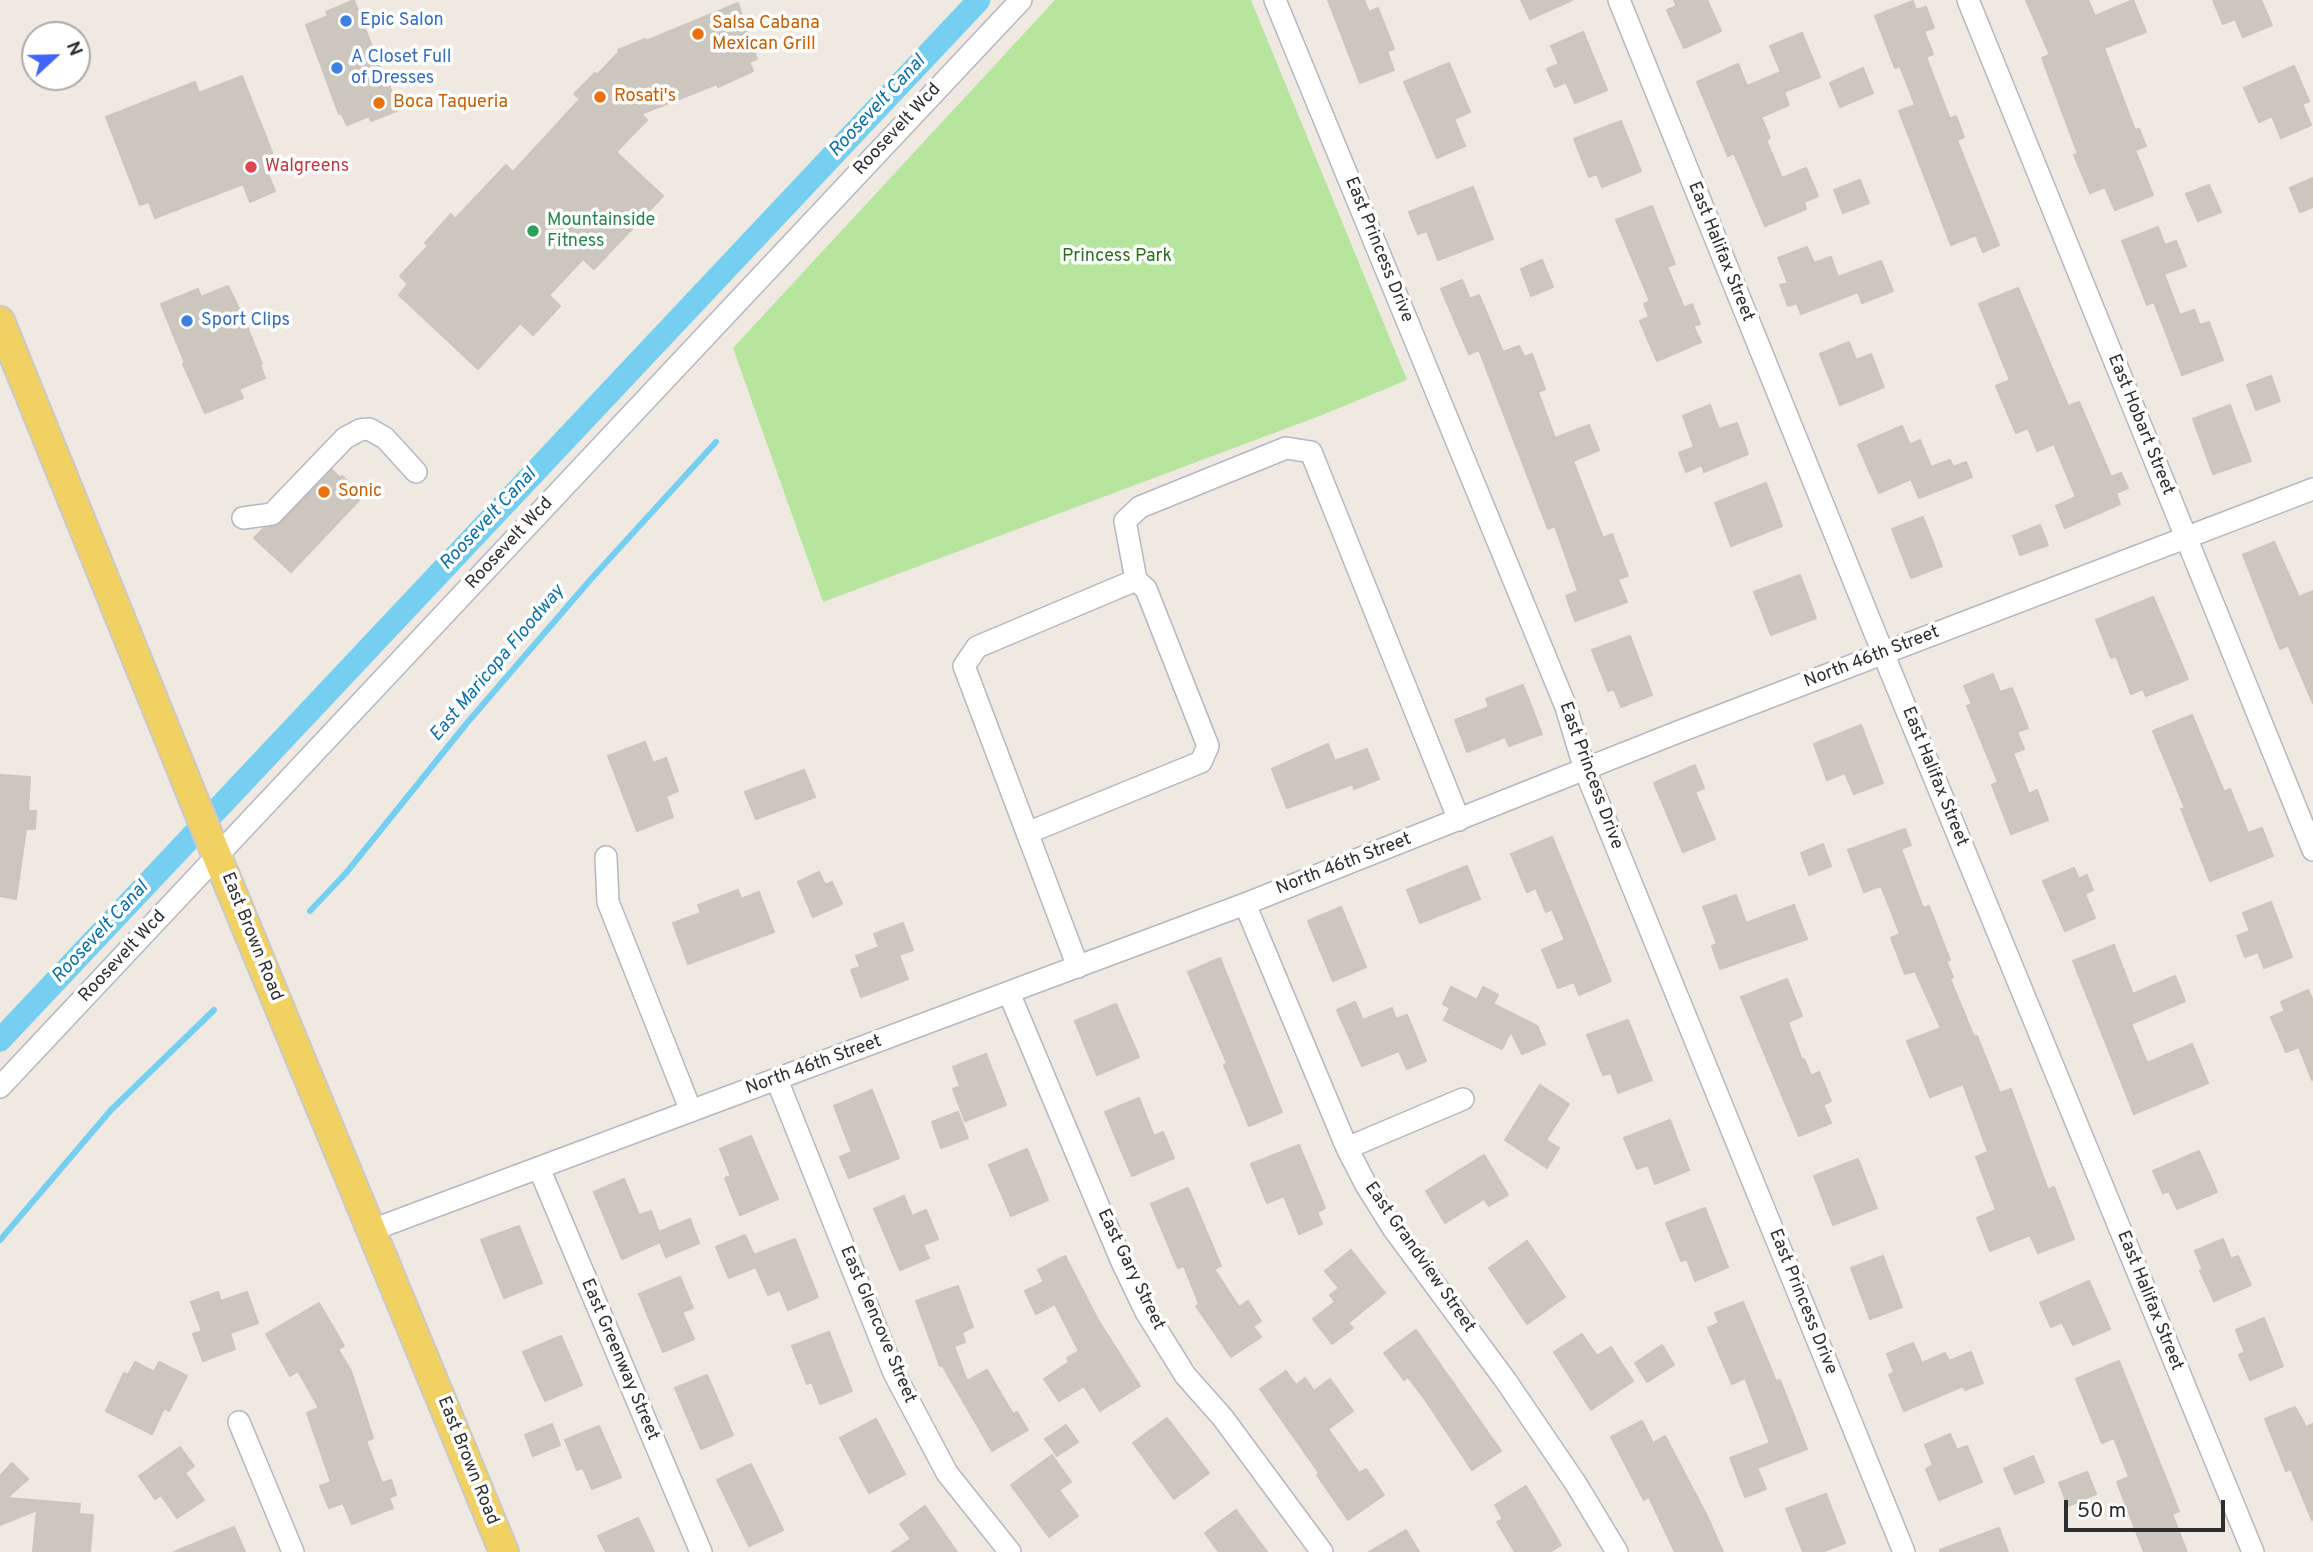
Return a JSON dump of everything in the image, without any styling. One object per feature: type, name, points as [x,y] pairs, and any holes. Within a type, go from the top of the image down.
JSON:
[{"type":"main road","name":"East Brown Road","points":[[0,321],[504,1552]]},
{"type":"street","name":"Roosevelt Wcd","points":[[0,1087],[214,847],[1021,0]]},
{"type":"street","name":"East Princess Drive","points":[[1275,0],[1566,707],[1585,770],[1904,1552]]},
{"type":"street","name":"East Halifax Street","points":[[1619,0],[1883,653],[2253,1552]]},
{"type":"street","name":"East Hobart Street","points":[[1968,0],[2313,850]]},
{"type":"street","points":[[243,518],[272,514],[345,438],[360,430],[369,429],[385,438],[416,472]]},
{"type":"street","points":[[1027,833],[1201,762],[1208,746],[1146,589],[1136,580],[1125,521],[1140,506],[1286,448],[1311,452],[1459,820]]},
{"type":"street","name":"North 46th Street","points":[[372,1230],[1078,968],[1883,653],[2313,489]]},
{"type":"street","points":[[1078,968],[964,666],[978,647],[1136,580]]},
{"type":"street","points":[[606,857],[608,902],[691,1111]]},
{"type":"street","name":"East Grandview Street","points":[[1245,904],[1347,1148],[1366,1185],[1392,1228],[1506,1381],[1576,1484],[1617,1552]]},
{"type":"street","name":"East Gary Street","points":[[1009,993],[1122,1262],[1146,1312],[1185,1375],[1223,1418],[1322,1552]]},
{"type":"street","name":"East Glencove Street","points":[[777,1080],[894,1373],[947,1473],[1010,1552]]},
{"type":"street","points":[[1347,1148],[1463,1099]]},
{"type":"street","name":"East Greenway Street","points":[[539,1168],[701,1552]]},
{"type":"street","points":[[239,1422],[293,1552]]},
{"type":"green space","name":"Princess Park","points":[[1055,0],[1251,0],[1407,380],[1322,415],[823,602],[733,348]]},
{"type":"building","points":[[354,0],[399,110],[371,121],[369,116],[347,125],[341,113],[339,114],[306,25],[328,16],[326,12]]},
{"type":"building","points":[[1328,0],[1364,0],[1369,12],[1378,8],[1394,49],[1387,51],[1394,70],[1360,83]]},
{"type":"building","points":[[1521,0],[1572,0],[1530,19]]},
{"type":"building","points":[[1674,0],[1707,0],[1721,31],[1684,48],[1667,10],[1677,6]]},
{"type":"building","points":[[2026,0],[2088,0],[2095,16],[2133,0],[2146,32],[2104,48],[2135,130],[2139,129],[2146,146],[2135,150],[2153,195],[2115,210],[2105,187],[2090,193],[2074,155],[2078,154],[2042,58],[2050,55]]},
{"type":"building","points":[[2213,0],[2261,0],[2272,25],[2243,37],[2235,19],[2223,24]]},
{"type":"building","points":[[1913,1],[1916,10],[1926,7],[1934,28],[1924,31],[1933,54],[1926,57],[1950,119],[1956,116],[1964,137],[1957,140],[1999,245],[1983,252],[1976,235],[1951,245],[1899,111],[1915,105],[1900,66],[1895,68],[1875,16]]},
{"type":"building","name":"Mountainside Fitness","points":[[738,3],[757,59],[749,62],[753,71],[718,87],[717,84],[641,114],[647,120],[616,152],[663,196],[594,269],[583,259],[549,295],[560,306],[533,335],[520,323],[478,369],[399,295],[408,284],[400,276],[428,246],[425,243],[451,214],[455,219],[506,165],[513,172],[580,99],[574,94],[595,73],[597,75],[618,50]]},
{"type":"building","points":[[1583,32],[1607,90],[1575,103],[1566,82],[1555,87],[1547,69],[1559,64],[1551,46]]},
{"type":"building","points":[[1802,33],[1820,77],[1784,92],[1789,105],[1761,117],[1770,138],[1766,140],[1782,178],[1806,168],[1818,196],[1804,202],[1806,209],[1765,226],[1734,153],[1728,156],[1697,82],[1738,64],[1747,86],[1781,72],[1770,46]]},
{"type":"building","points":[[1449,63],[1470,112],[1454,119],[1465,146],[1437,158],[1404,82]]},
{"type":"building","points":[[2294,66],[2309,101],[2302,104],[2311,125],[2281,138],[2272,116],[2259,122],[2244,88]]},
{"type":"building","points":[[1863,68],[1873,93],[1840,107],[1830,83]]},
{"type":"building","name":"Walgreens","points":[[242,76],[279,170],[268,174],[275,191],[250,202],[243,184],[155,218],[149,202],[140,205],[106,117],[195,82],[199,93]]},
{"type":"building","points":[[1621,121],[1641,171],[1602,187],[1597,174],[1589,177],[1574,139]]},
{"type":"building","points":[[2313,178],[2313,207],[2300,212],[2290,188]]},
{"type":"building","points":[[1860,180],[1869,203],[1843,213],[1834,190]]},
{"type":"building","points":[[2209,185],[2221,212],[2198,221],[2186,194]]},
{"type":"building","points":[[1473,187],[1493,239],[1438,260],[1427,231],[1418,234],[1409,212]]},
{"type":"building","points":[[1652,206],[1675,264],[1667,267],[1684,308],[1692,304],[1700,324],[1693,326],[1701,342],[1657,361],[1640,321],[1649,317],[1644,304],[1650,301],[1616,220]]},
{"type":"building","points":[[2158,227],[2165,245],[2176,241],[2186,266],[2164,274],[2180,315],[2194,310],[2200,325],[2209,322],[2223,360],[2182,375],[2154,302],[2147,305],[2122,241]]},
{"type":"building","points":[[1807,247],[1814,263],[1831,257],[1838,277],[1881,261],[1893,291],[1862,303],[1858,292],[1801,314],[1797,303],[1788,306],[1780,285],[1788,283],[1778,258]]},
{"type":"building","points":[[1542,260],[1553,287],[1531,296],[1521,269]]},
{"type":"building","points":[[1462,280],[1470,299],[1479,295],[1503,352],[1519,346],[1524,357],[1532,354],[1545,389],[1538,392],[1555,438],[1589,425],[1599,450],[1573,461],[1603,538],[1612,534],[1628,576],[1618,579],[1627,602],[1575,621],[1566,596],[1578,591],[1555,526],[1548,529],[1479,350],[1469,354],[1441,289]]},
{"type":"building","points":[[228,286],[244,319],[265,378],[239,389],[243,398],[205,413],[161,304],[198,289],[201,297]]},
{"type":"building","points":[[2018,288],[2068,406],[2079,402],[2111,477],[2121,473],[2128,488],[2116,493],[2120,504],[2065,528],[2056,506],[2076,497],[2054,444],[2037,451],[2028,428],[2016,433],[1996,386],[2010,380],[1979,304]]},
{"type":"building","points":[[1849,342],[1856,360],[1871,354],[1884,387],[1840,405],[1820,354]]},
{"type":"building","points":[[2271,376],[2280,401],[2256,410],[2247,385]]},
{"type":"building","points":[[1710,405],[1719,429],[1737,423],[1748,454],[1704,472],[1702,465],[1686,472],[1679,453],[1694,447],[1683,416]]},
{"type":"building","points":[[2230,405],[2251,461],[2213,474],[2193,419]]},
{"type":"building","points":[[1902,426],[1910,445],[1920,440],[1931,467],[1950,460],[1953,467],[1966,462],[1972,477],[1919,498],[1911,479],[1879,493],[1858,445]]},
{"type":"building","points":[[332,470],[363,496],[291,572],[254,538],[263,529],[281,523]]},
{"type":"building","points":[[1766,483],[1782,526],[1731,546],[1715,503]]},
{"type":"building","points":[[1923,517],[1942,566],[1911,578],[1892,529]]},
{"type":"building","points":[[2040,525],[2048,545],[2020,555],[2013,536]]},
{"type":"building","points":[[2274,542],[2299,597],[2313,591],[2313,703],[2288,645],[2280,649],[2243,555]]},
{"type":"building","points":[[1800,575],[1816,618],[1771,635],[1754,592]]},
{"type":"building","points":[[2153,597],[2188,679],[2146,696],[2143,689],[2131,694],[2116,656],[2111,658],[2096,620]]},
{"type":"building","points":[[1630,636],[1652,695],[1621,707],[1614,689],[1608,691],[1592,650]]},
{"type":"building","points":[[1993,674],[2000,692],[2012,688],[2028,728],[2017,732],[2024,749],[2013,753],[2029,794],[2037,790],[2048,820],[2011,834],[1992,785],[1998,782],[1967,706],[1972,704],[1964,686]]},
{"type":"building","points":[[1523,685],[1542,734],[1509,746],[1505,737],[1467,752],[1455,720],[1489,707],[1486,699]]},
{"type":"building","points":[[2192,715],[2224,792],[2230,789],[2248,833],[2262,828],[2273,856],[2210,881],[2181,809],[2185,808],[2153,731]]},
{"type":"building","points":[[1861,725],[1883,783],[1854,794],[1845,773],[1827,780],[1814,744]]},
{"type":"building","points":[[645,742],[653,763],[666,758],[678,791],[666,796],[673,817],[637,831],[608,756]]},
{"type":"building","points":[[1328,744],[1335,761],[1367,749],[1379,779],[1354,789],[1353,784],[1287,808],[1272,769]]},
{"type":"building","points":[[1695,765],[1704,788],[1695,792],[1715,839],[1683,852],[1654,783]]},
{"type":"building","points":[[804,770],[815,797],[756,819],[745,792]]},
{"type":"building","points":[[0,775],[30,777],[28,811],[36,811],[35,829],[26,829],[16,899],[0,896]]},
{"type":"building","points":[[1905,829],[1911,845],[1901,849],[1923,908],[1929,906],[1950,960],[1946,961],[1953,977],[1950,979],[2000,1093],[2011,1089],[2048,1190],[2054,1187],[2074,1239],[2038,1253],[2030,1235],[1990,1251],[1977,1218],[1996,1210],[1976,1157],[1988,1152],[1963,1084],[1930,1097],[1907,1041],[1941,1028],[1915,971],[1905,974],[1891,938],[1900,934],[1881,886],[1864,892],[1848,850]]},
{"type":"building","points":[[1552,837],[1611,981],[1579,995],[1574,982],[1558,988],[1542,950],[1565,940],[1552,909],[1546,912],[1536,888],[1527,892],[1511,854]]},
{"type":"building","points":[[1823,844],[1831,866],[1809,875],[1801,853]]},
{"type":"building","points":[[1467,866],[1480,899],[1420,923],[1407,890]]},
{"type":"building","points":[[2074,868],[2079,879],[2087,875],[2093,890],[2085,894],[2095,918],[2065,931],[2043,881]]},
{"type":"building","points":[[819,872],[825,885],[832,882],[842,904],[813,917],[798,882]]},
{"type":"building","points":[[738,890],[741,899],[759,892],[774,932],[688,964],[673,923],[701,913],[698,905]]},
{"type":"building","points":[[1736,895],[1746,923],[1794,905],[1807,939],[1720,969],[1712,946],[1717,944],[1703,907]]},
{"type":"building","points":[[2271,902],[2292,957],[2264,968],[2258,952],[2245,957],[2237,936],[2250,931],[2243,913]]},
{"type":"building","points":[[1341,907],[1366,967],[1333,981],[1308,921]]},
{"type":"building","points":[[903,923],[913,950],[899,955],[908,979],[861,997],[851,970],[860,967],[856,956],[879,947],[874,934]]},
{"type":"building","points":[[2114,945],[2133,994],[2175,976],[2185,1001],[2131,1024],[2147,1063],[2192,1044],[2208,1083],[2134,1114],[2073,961]]},
{"type":"building","points":[[1220,958],[1282,1112],[1249,1126],[1224,1065],[1227,1063],[1188,972]]},
{"type":"building","points":[[1787,979],[1802,1016],[1788,1022],[1802,1060],[1804,1059],[1811,1076],[1819,1072],[1831,1101],[1823,1105],[1831,1123],[1799,1136],[1741,997]]},
{"type":"building","points":[[1451,987],[1477,1000],[1483,987],[1498,995],[1493,1004],[1537,1026],[1545,1044],[1522,1054],[1511,1031],[1502,1049],[1444,1020],[1450,1008],[1443,1004]]},
{"type":"building","points":[[2308,990],[2313,1001],[2312,1080],[2299,1047],[2286,1052],[2271,1017],[2285,1011],[2281,1002]]},
{"type":"building","points":[[1355,1002],[1363,1020],[1392,1008],[1396,1019],[1407,1015],[1426,1061],[1407,1069],[1399,1051],[1362,1066],[1337,1010]]},
{"type":"building","points":[[1116,1004],[1139,1057],[1097,1075],[1075,1021]]},
{"type":"building","points":[[1628,1020],[1652,1080],[1618,1093],[1611,1073],[1603,1075],[1587,1035]]},
{"type":"building","points":[[986,1054],[1006,1105],[965,1121],[953,1089],[960,1086],[953,1067]]},
{"type":"building","points":[[1540,1085],[1569,1104],[1546,1140],[1559,1148],[1547,1168],[1505,1140]]},
{"type":"building","points":[[872,1090],[899,1158],[849,1178],[840,1157],[852,1152],[834,1106]]},
{"type":"building","points":[[1139,1098],[1154,1136],[1163,1132],[1174,1158],[1132,1176],[1105,1112]]},
{"type":"building","points":[[958,1112],[968,1138],[941,1148],[932,1122]]},
{"type":"building","points":[[1670,1120],[1689,1170],[1655,1184],[1648,1165],[1637,1169],[1624,1138]]},
{"type":"building","points":[[751,1136],[778,1199],[740,1215],[725,1178],[731,1176],[720,1149]]},
{"type":"building","points":[[1299,1145],[1325,1208],[1317,1212],[1322,1224],[1299,1234],[1284,1196],[1267,1203],[1251,1164]]},
{"type":"building","points":[[1027,1149],[1048,1200],[1011,1216],[989,1165]]},
{"type":"building","points":[[2199,1151],[2217,1192],[2177,1209],[2169,1191],[2163,1193],[2153,1171]]},
{"type":"building","points":[[1484,1155],[1508,1195],[1489,1206],[1484,1199],[1445,1223],[1426,1191]]},
{"type":"building","points":[[1858,1159],[1877,1208],[1833,1225],[1814,1176]]},
{"type":"building","points":[[624,1179],[639,1215],[651,1211],[659,1232],[690,1219],[699,1243],[666,1257],[660,1242],[622,1259],[594,1192]]},
{"type":"building","points":[[1188,1188],[1221,1266],[1214,1269],[1239,1307],[1248,1301],[1261,1321],[1253,1326],[1261,1337],[1231,1357],[1196,1306],[1199,1304],[1184,1266],[1178,1268],[1151,1204]]},
{"type":"building","points":[[904,1196],[912,1216],[926,1210],[938,1239],[923,1245],[929,1258],[900,1270],[874,1209]]},
{"type":"building","points":[[1705,1208],[1728,1267],[1695,1281],[1687,1259],[1681,1261],[1666,1223]]},
{"type":"building","points":[[519,1226],[542,1283],[504,1298],[481,1240]]},
{"type":"building","points":[[745,1235],[754,1255],[795,1239],[818,1297],[788,1310],[780,1290],[768,1295],[756,1267],[729,1278],[716,1247]]},
{"type":"building","points":[[2223,1239],[2231,1259],[2238,1256],[2251,1285],[2214,1301],[2200,1271],[2203,1270],[2195,1251]]},
{"type":"building","points":[[1527,1241],[1565,1297],[1527,1324],[1489,1268]]},
{"type":"building","points":[[1351,1250],[1385,1293],[1348,1323],[1353,1328],[1332,1344],[1313,1319],[1335,1302],[1330,1295],[1339,1288],[1325,1271]]},
{"type":"building","points":[[1065,1256],[1098,1320],[1140,1386],[1100,1411],[1084,1386],[1059,1401],[1044,1379],[1069,1362],[1067,1358],[1079,1351],[1055,1304],[1036,1314],[1025,1291],[1044,1282],[1038,1270]]},
{"type":"building","points":[[1883,1256],[1902,1307],[1870,1319],[1851,1268]]},
{"type":"building","points":[[680,1277],[693,1308],[682,1312],[694,1339],[663,1352],[639,1294]]},
{"type":"building","points":[[2089,1281],[2110,1329],[2073,1345],[2062,1322],[2051,1327],[2040,1303]]},
{"type":"building","points":[[958,1286],[973,1327],[962,1332],[965,1342],[954,1346],[967,1381],[987,1370],[1013,1414],[1017,1412],[1028,1430],[992,1451],[942,1365],[940,1366],[916,1301]]},
{"type":"building","points":[[218,1292],[221,1301],[247,1292],[258,1323],[230,1333],[235,1349],[203,1361],[193,1334],[202,1331],[191,1302]]},
{"type":"building","points":[[1743,1302],[1776,1381],[1780,1380],[1807,1449],[1757,1468],[1766,1489],[1745,1497],[1730,1458],[1770,1443],[1745,1378],[1732,1384],[1708,1328],[1719,1323],[1715,1313]]},
{"type":"building","points":[[319,1303],[344,1346],[338,1349],[351,1371],[373,1438],[366,1441],[382,1483],[391,1480],[396,1495],[389,1498],[393,1508],[352,1524],[343,1503],[329,1508],[320,1486],[331,1482],[307,1413],[319,1408],[298,1371],[290,1376],[266,1334]]},
{"type":"building","points":[[2264,1318],[2283,1366],[2250,1380],[2239,1355],[2245,1352],[2236,1330]]},
{"type":"building","points":[[1416,1330],[1501,1451],[1472,1470],[1408,1377],[1404,1380],[1384,1353]]},
{"type":"building","points":[[829,1332],[852,1391],[820,1404],[812,1382],[807,1384],[792,1346]]},
{"type":"building","points":[[1582,1334],[1597,1356],[1611,1347],[1633,1381],[1591,1410],[1554,1352]]},
{"type":"building","points":[[561,1336],[582,1385],[545,1401],[523,1352]]},
{"type":"building","points":[[1913,1343],[1922,1363],[1945,1353],[1949,1361],[1971,1352],[1983,1383],[1965,1390],[1963,1386],[1904,1411],[1889,1375],[1894,1372],[1887,1354]]},
{"type":"building","points":[[1662,1345],[1674,1365],[1647,1382],[1635,1363]]},
{"type":"building","points":[[2119,1361],[2179,1511],[2172,1514],[2187,1552],[2144,1552],[2117,1482],[2129,1477],[2114,1438],[2102,1443],[2076,1379]]},
{"type":"building","points":[[135,1362],[154,1372],[159,1362],[187,1376],[169,1411],[164,1408],[152,1434],[106,1411],[124,1373],[128,1375]]},
{"type":"building","points":[[1286,1371],[1296,1385],[1305,1378],[1314,1391],[1330,1379],[1353,1411],[1328,1429],[1359,1473],[1366,1469],[1384,1495],[1348,1520],[1317,1475],[1319,1473],[1260,1389]]},
{"type":"building","points":[[707,1375],[733,1435],[701,1449],[675,1388]]},
{"type":"building","points":[[2295,1407],[2306,1427],[2313,1424],[2312,1520],[2291,1469],[2286,1471],[2265,1419]]},
{"type":"building","points":[[1167,1418],[1209,1473],[1174,1499],[1133,1443]]},
{"type":"building","points":[[876,1419],[905,1474],[869,1493],[840,1438]]},
{"type":"building","points":[[1642,1421],[1653,1443],[1665,1436],[1723,1552],[1675,1552],[1649,1497],[1644,1500],[1611,1437]]},
{"type":"building","points":[[552,1424],[560,1445],[533,1456],[525,1435]]},
{"type":"building","points":[[1066,1425],[1078,1442],[1057,1456],[1045,1439]]},
{"type":"building","points":[[599,1426],[621,1477],[592,1489],[583,1468],[577,1470],[565,1440]]},
{"type":"building","points":[[1950,1434],[1957,1450],[1967,1446],[1982,1482],[1939,1500],[1926,1469],[1933,1465],[1925,1445]]},
{"type":"building","points":[[180,1447],[194,1466],[185,1473],[204,1500],[177,1518],[161,1495],[155,1499],[139,1476]]},
{"type":"building","points":[[1052,1455],[1071,1482],[1059,1490],[1078,1516],[1049,1537],[1011,1485]]},
{"type":"building","points":[[2033,1456],[2044,1482],[2015,1494],[2004,1469]]},
{"type":"building","points":[[12,1463],[28,1479],[7,1498],[80,1504],[79,1514],[93,1515],[90,1552],[33,1552],[37,1510],[0,1525],[0,1476]]},
{"type":"building","points":[[751,1464],[783,1530],[749,1546],[717,1480]]},
{"type":"building","points":[[2087,1472],[2096,1494],[2068,1506],[2059,1483]]},
{"type":"building","points":[[1526,1486],[1561,1545],[1550,1552],[1515,1552],[1497,1522],[1503,1519],[1495,1505]]},
{"type":"building","points":[[1826,1494],[1845,1543],[1822,1552],[1803,1552],[1786,1509]]},
{"type":"building","points":[[925,1506],[957,1552],[892,1552],[911,1539],[900,1524]]},
{"type":"building","points":[[1236,1510],[1267,1552],[1219,1552],[1205,1533]]},
{"type":"building","points":[[638,1518],[654,1552],[606,1552],[598,1536]]},
{"type":"building","points":[[234,1527],[245,1552],[174,1552]]},
{"type":"building","points":[[1999,1528],[2008,1552],[1940,1552],[1940,1550]]},
{"type":"building","points":[[1406,1530],[1419,1552],[1369,1552]]},
{"type":"waterway","name":"Roosevelt Canal","points":[[0,1040],[979,0]]},
{"type":"waterway","name":"East Maricopa Floodway","points":[[310,911],[346,873],[467,723],[591,579],[716,442]]},
{"type":"waterway","name":"East Maricopa Floodway","points":[[0,1240],[111,1110],[214,1010]]},
{"type":"place","name":"Epic Salon","points":[[346,21]]},
{"type":"place","name":"Salsa Cabana Mexican Grill","points":[[698,34]]},
{"type":"place","name":"A Closet Full of Dresses","points":[[337,68]]},
{"type":"place","name":"Rosati's","points":[[600,97]]},
{"type":"place","name":"Boca Taqueria","points":[[379,103]]},
{"type":"place","name":"Walgreens","points":[[251,167]]},
{"type":"place","name":"Mountainside Fitness","points":[[533,231]]},
{"type":"place","name":"Sport Clips","points":[[187,321]]},
{"type":"place","name":"Sonic","points":[[324,492]]}]
